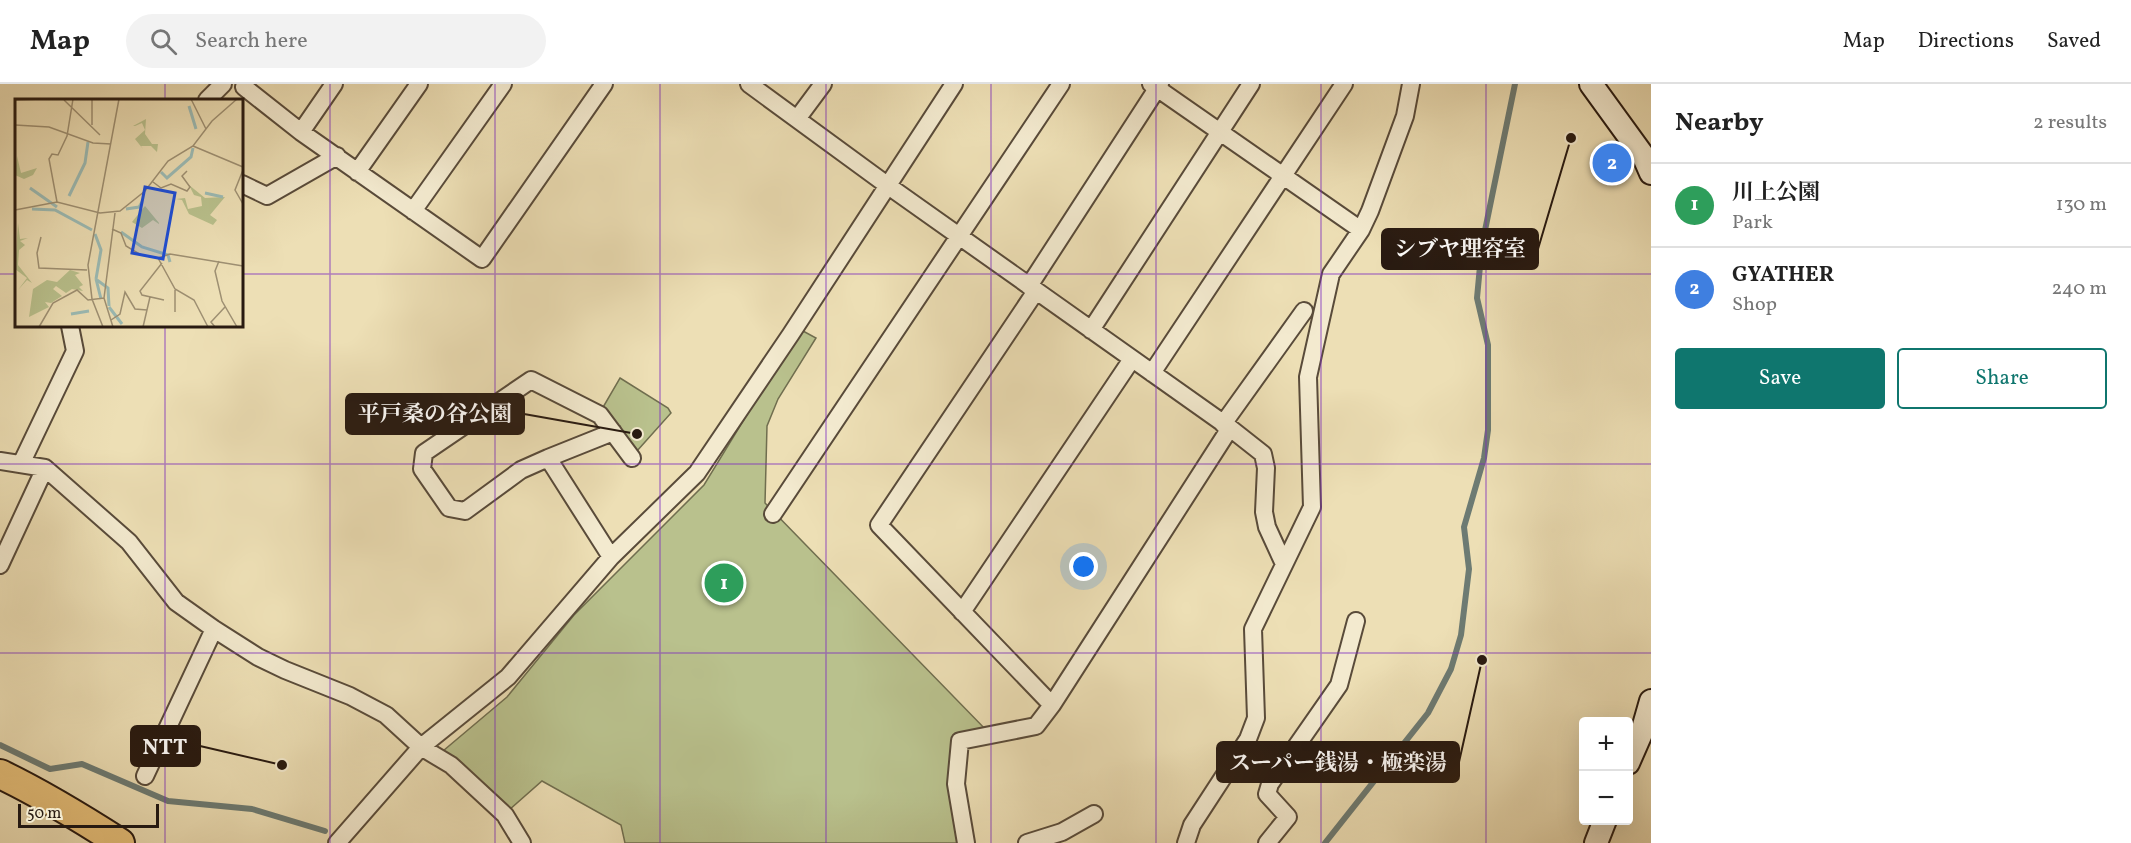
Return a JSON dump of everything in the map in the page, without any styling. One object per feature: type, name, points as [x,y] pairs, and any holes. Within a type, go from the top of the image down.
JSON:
[{"type":"highway","points":[[0,774],[42,796],[120,843]]},
{"type":"street","points":[[208,99],[223,84]]},
{"type":"street","points":[[301,132],[334,84]]},
{"type":"street","points":[[357,172],[419,84]]},
{"type":"street","points":[[413,211],[503,84]]},
{"type":"street","points":[[244,87],[301,132],[482,259],[604,84]]},
{"type":"street","points":[[749,84],[1263,454],[1266,468],[1266,519],[1284,564]]},
{"type":"street","points":[[797,120],[823,84]]},
{"type":"street","points":[[337,843],[421,747],[508,677],[611,557],[697,473],[791,334],[954,84]]},
{"type":"street","points":[[773,514],[1061,84]]},
{"type":"street","points":[[1091,330],[1251,84]]},
{"type":"street","points":[[1152,373],[1344,84]]},
{"type":"street","points":[[966,843],[956,784],[960,741],[1036,726],[1052,705],[1227,426],[1308,304],[1361,230],[1405,116],[1411,84]]},
{"type":"street","points":[[1591,84],[1644,157],[1651,173]]},
{"type":"street","points":[[1052,705],[879,525],[1032,288],[1156,85],[1361,230]]},
{"type":"street","points":[[243,184],[267,196],[337,156]]},
{"type":"street","points":[[1186,843],[1192,825],[1248,739],[1256,718],[1253,629],[1312,507],[1308,377],[1331,274]]},
{"type":"street","points":[[21,464],[75,351],[70,327]]},
{"type":"street","points":[[962,612],[1131,358]]},
{"type":"street","points":[[612,432],[521,470],[465,511],[449,508],[422,470],[424,453],[531,380],[600,415],[632,458]]},
{"type":"street","points":[[548,458],[611,557]]},
{"type":"street","points":[[0,461],[45,468],[129,542],[176,602],[214,629],[258,657],[350,696],[386,715],[421,747],[451,765],[505,815],[522,843]]},
{"type":"street","points":[[0,565],[45,468]]},
{"type":"street","points":[[1267,843],[1288,817],[1267,794],[1270,784],[1339,685],[1356,621]]},
{"type":"street","points":[[145,776],[214,629]]},
{"type":"street","points":[[1633,754],[1651,701]]},
{"type":"street","points":[[1027,843],[1062,832],[1094,814]]},
{"type":"street","points":[[1596,843],[1603,825]]},
{"type":"green space","points":[[803,331],[816,338],[778,399],[767,426],[765,503],[991,735],[960,742],[966,843],[625,843],[621,825],[542,781],[509,810],[443,751],[507,697],[574,615],[704,485],[767,382]]},
{"type":"green space","points":[[620,378],[668,408],[671,413],[636,452],[602,409]]},
{"type":"waterway","points":[[1325,843],[1428,713],[1451,669],[1461,635],[1469,569],[1464,527],[1484,458],[1488,430],[1488,345],[1477,298],[1482,245],[1515,84]]},
{"type":"waterway","points":[[0,745],[50,769],[82,764],[168,801],[252,809],[325,831]]},
{"type":"place","name":"シブヤ理容室","points":[[1571,138]]},
{"type":"place","name":"GYATHER","points":[[1612,163]]},
{"type":"place","name":"平戸桑の谷公園","points":[[637,434]]},
{"type":"place","name":"川上公園","points":[[724,583]]},
{"type":"place","name":"スーパー銭湯・極楽湯","points":[[1482,660]]},
{"type":"place","name":"NTT","points":[[282,765]]}]
